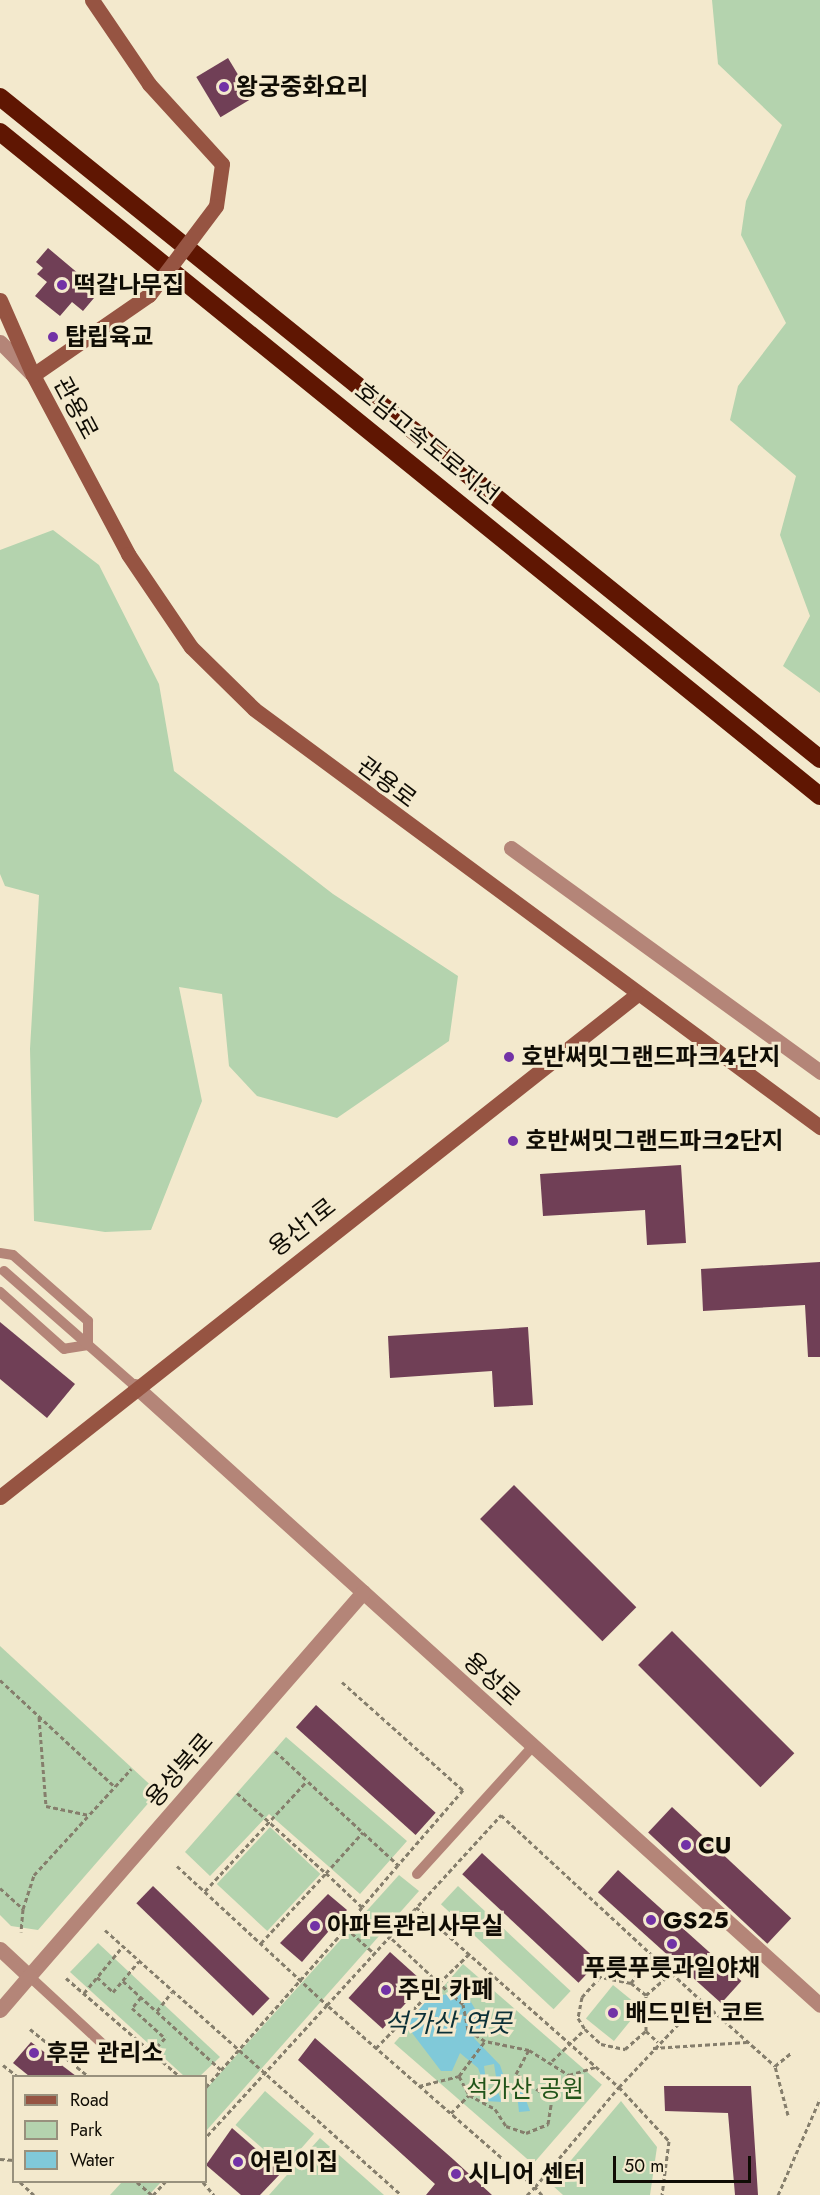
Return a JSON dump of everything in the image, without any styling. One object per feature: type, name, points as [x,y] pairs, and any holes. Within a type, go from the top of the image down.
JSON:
[{"type":"highway","name":"호남고속도로지선","points":[[0,97],[820,759]]},
{"type":"highway","name":"호남고속도로지선","points":[[0,132],[820,796]]},
{"type":"main road","points":[[33,375],[149,295],[216,206],[222,164],[149,84],[92,0]]},
{"type":"main road","name":"관용로","points":[[0,300],[33,375],[129,554],[191,647],[254,709],[635,996],[820,1127]]},
{"type":"main road","name":"용산1로","points":[[0,1497],[135,1386],[635,996]]},
{"type":"street","points":[[0,342],[33,375]]},
{"type":"street","points":[[511,848],[820,1072]]},
{"type":"street","name":"용성로","points":[[135,1386],[820,2005]]},
{"type":"street","name":"용성북로","points":[[0,2010],[363,1592]]},
{"type":"street","points":[[0,1949],[29,1976]]},
{"type":"lane","points":[[0,1252],[13,1255],[88,1321],[88,1345]]},
{"type":"lane","points":[[4,1271],[135,1386]]},
{"type":"lane","points":[[0,1292],[64,1349],[88,1345]]},
{"type":"lane","points":[[417,1874],[533,1746]]},
{"type":"lane","points":[[29,1976],[108,2049]]},
{"type":"path","points":[[0,1680],[115,1787]]},
{"type":"path","points":[[207,2086],[346,1928],[463,1790],[342,1682]]},
{"type":"path","points":[[0,1686],[5,1685]]},
{"type":"path","points":[[39,1717],[46,1806],[89,1815]]},
{"type":"path","points":[[275,1751],[398,1865]]},
{"type":"path","points":[[21,1932],[23,1909],[34,1875],[130,1769]]},
{"type":"path","points":[[205,1891],[307,1781]]},
{"type":"path","points":[[237,1793],[362,1907]]},
{"type":"path","points":[[207,2137],[501,1815],[701,2001],[775,2066],[788,2115]]},
{"type":"path","points":[[261,1943],[363,1832]]},
{"type":"path","points":[[177,1866],[327,2005],[543,2195]]},
{"type":"path","points":[[0,1888],[23,1909]]},
{"type":"path","points":[[416,1907],[597,2067],[669,2141],[662,2195]]},
{"type":"path","points":[[346,1928],[374,1953]]},
{"type":"path","points":[[105,1930],[237,2052],[401,2195]]},
{"type":"path","points":[[390,1936],[463,2004],[468,2030],[485,2041],[529,2050],[552,2061],[569,2075]]},
{"type":"path","points":[[84,1993],[123,1946]]},
{"type":"path","points":[[376,2048],[469,1954]]},
{"type":"path","points":[[631,1983],[651,1954]]},
{"type":"path","points":[[97,1977],[113,1992],[140,1962]]},
{"type":"path","points":[[658,2042],[646,2031],[646,1995],[671,1973]]},
{"type":"path","points":[[646,1995],[631,1983],[600,1977],[582,1997],[578,2018],[585,2029],[602,2044],[626,2049],[646,2031]]},
{"type":"path","points":[[66,1978],[178,2075]]},
{"type":"path","points":[[123,1981],[221,2070]]},
{"type":"path","points":[[157,2012],[172,1992]]},
{"type":"path","points":[[141,1997],[132,2008],[165,2038],[152,2052]]},
{"type":"path","points":[[527,2195],[651,2049],[701,2001]]},
{"type":"path","points":[[30,2029],[87,2075]]},
{"type":"path","points":[[552,2061],[585,2029]]},
{"type":"path","points":[[419,2086],[459,2076],[485,2041]]},
{"type":"path","points":[[651,2049],[747,2042]]},
{"type":"path","points":[[529,2050],[516,2074],[552,2100]]},
{"type":"path","points":[[775,2066],[791,2052]]},
{"type":"path","points":[[3,2065],[16,2075]]},
{"type":"path","points":[[459,2076],[469,2095],[495,2109],[506,2126],[526,2133],[548,2124],[552,2100],[569,2075],[597,2067]]},
{"type":"path","points":[[451,2114],[469,2095]]},
{"type":"path","points":[[778,2195],[820,2099]]},
{"type":"path","points":[[22,2183],[34,2195]]},
{"type":"path","points":[[139,2183],[153,2195],[163,2183]]},
{"type":"path","points":[[205,2183],[214,2195]]},
{"type":"green space","points":[[712,0],[820,0],[820,693],[783,666],[810,616],[780,535],[796,476],[730,420],[738,386],[786,323],[741,235],[746,201],[782,125],[718,64]]},
{"type":"green space","points":[[53,530],[99,565],[159,684],[174,771],[333,894],[458,976],[449,1041],[337,1118],[257,1096],[229,1066],[222,994],[179,987],[202,1101],[151,1230],[105,1232],[34,1221],[30,1049],[39,895],[5,886],[0,874],[0,550]]},
{"type":"green space","points":[[0,1646],[158,1792],[38,1930],[11,1926],[0,1915]]},
{"type":"green space","points":[[286,1737],[407,1841],[360,1894],[269,1814],[210,1876],[185,1852]]},
{"type":"green space","points":[[270,1827],[320,1874],[267,1931],[217,1884]]},
{"type":"green space","points":[[399,1875],[419,1891],[207,2130],[207,2088]]},
{"type":"green space","points":[[458,1886],[571,1991],[554,2009],[441,1904]]},
{"type":"green space","points":[[98,1943],[220,2057],[201,2075],[183,2075],[70,1972]]},
{"type":"green space","name":"석가산 공원","points":[[463,1964],[602,2085],[533,2164],[394,2043]]},
{"type":"green space","name":"배드민턴 코트","points":[[613,1985],[641,2008],[614,2041],[586,2018]]},
{"type":"green space","points":[[265,2091],[314,2134],[285,2168],[235,2125]]},
{"type":"green space","points":[[621,2101],[657,2147],[650,2195],[563,2195],[551,2184]]},
{"type":"green space","points":[[320,2138],[384,2195],[269,2195]]},
{"type":"green space","points":[[121,2183],[160,2183],[149,2195],[110,2195]]},
{"type":"water","name":"석가산 연못","points":[[451,1989],[468,1997],[484,2024],[474,2038],[500,2065],[507,2086],[523,2092],[530,2111],[519,2112],[517,2094],[497,2083],[494,2064],[484,2066],[487,2088],[498,2092],[502,2102],[485,2101],[477,2092],[482,2079],[478,2068],[460,2053],[452,2071],[441,2071],[406,2025],[433,1993],[445,1995]]},
{"type":"building","name":"왕궁중화요리","points":[[228,58],[252,98],[220,117],[196,77]]},
{"type":"building","points":[[48,248],[92,285],[86,292],[94,298],[83,311],[72,302],[60,316],[35,296],[47,282],[37,274],[43,268],[36,262]]},
{"type":"building","points":[[681,1165],[686,1243],[647,1245],[645,1210],[543,1216],[540,1174]]},
{"type":"building","points":[[820,1262],[820,1357],[808,1357],[805,1305],[703,1311],[701,1269]]},
{"type":"building","points":[[0,1322],[75,1384],[47,1418],[0,1379]]},
{"type":"building","points":[[528,1327],[533,1405],[494,1407],[492,1371],[390,1378],[388,1336]]},
{"type":"building","points":[[514,1485],[636,1607],[602,1641],[480,1519]]},
{"type":"building","points":[[672,1631],[794,1753],[760,1787],[638,1665]]},
{"type":"building","points":[[316,1705],[436,1813],[416,1835],[296,1727]]},
{"type":"building","points":[[672,1807],[791,1918],[767,1944],[648,1833]]},
{"type":"building","points":[[482,1853],[598,1961],[579,1983],[462,1874]]},
{"type":"building","points":[[618,1870],[741,1981],[721,2003],[598,1892]]},
{"type":"building","points":[[153,1886],[270,1999],[253,2016],[136,1903]]},
{"type":"building","name":"아파트관리사무실","points":[[328,1894],[347,1910],[302,1962],[280,1943]]},
{"type":"building","name":"주민 카페","points":[[390,1952],[424,1983],[383,2029],[349,1998]]},
{"type":"building","points":[[315,2038],[492,2195],[426,2195],[435,2184],[298,2060]]},
{"type":"building","name":"후문 관리소","points":[[31,2042],[75,2075],[28,2075],[13,2063]]},
{"type":"building","points":[[664,2086],[751,2086],[758,2195],[735,2195],[728,2113],[665,2111]]},
{"type":"building","name":"어린이집","points":[[232,2128],[282,2172],[260,2195],[241,2195],[207,2164]]},
{"type":"place","name":"왕궁중화요리","points":[[224,87]]},
{"type":"place","name":"떡갈나무집","points":[[62,285]]},
{"type":"place","name":"탑립육교","points":[[53,337]]},
{"type":"place","name":"호반써밋그랜드파크4단지","points":[[509,1057]]},
{"type":"place","name":"호반써밋그랜드파크2단지","points":[[513,1141]]},
{"type":"place","name":"CU","points":[[686,1845]]},
{"type":"place","name":"GS25","points":[[651,1920]]},
{"type":"place","name":"아파트관리사무실","points":[[315,1926]]},
{"type":"place","name":"푸릇푸릇과일야채","points":[[672,1944]]},
{"type":"place","name":"주민 카페","points":[[386,1990]]},
{"type":"place","name":"배드민턴 코트","points":[[613,2013]]},
{"type":"place","name":"후문 관리소","points":[[34,2053]]},
{"type":"place","name":"어린이집","points":[[238,2162]]},
{"type":"place","name":"시니어 센터","points":[[456,2174]]}]
